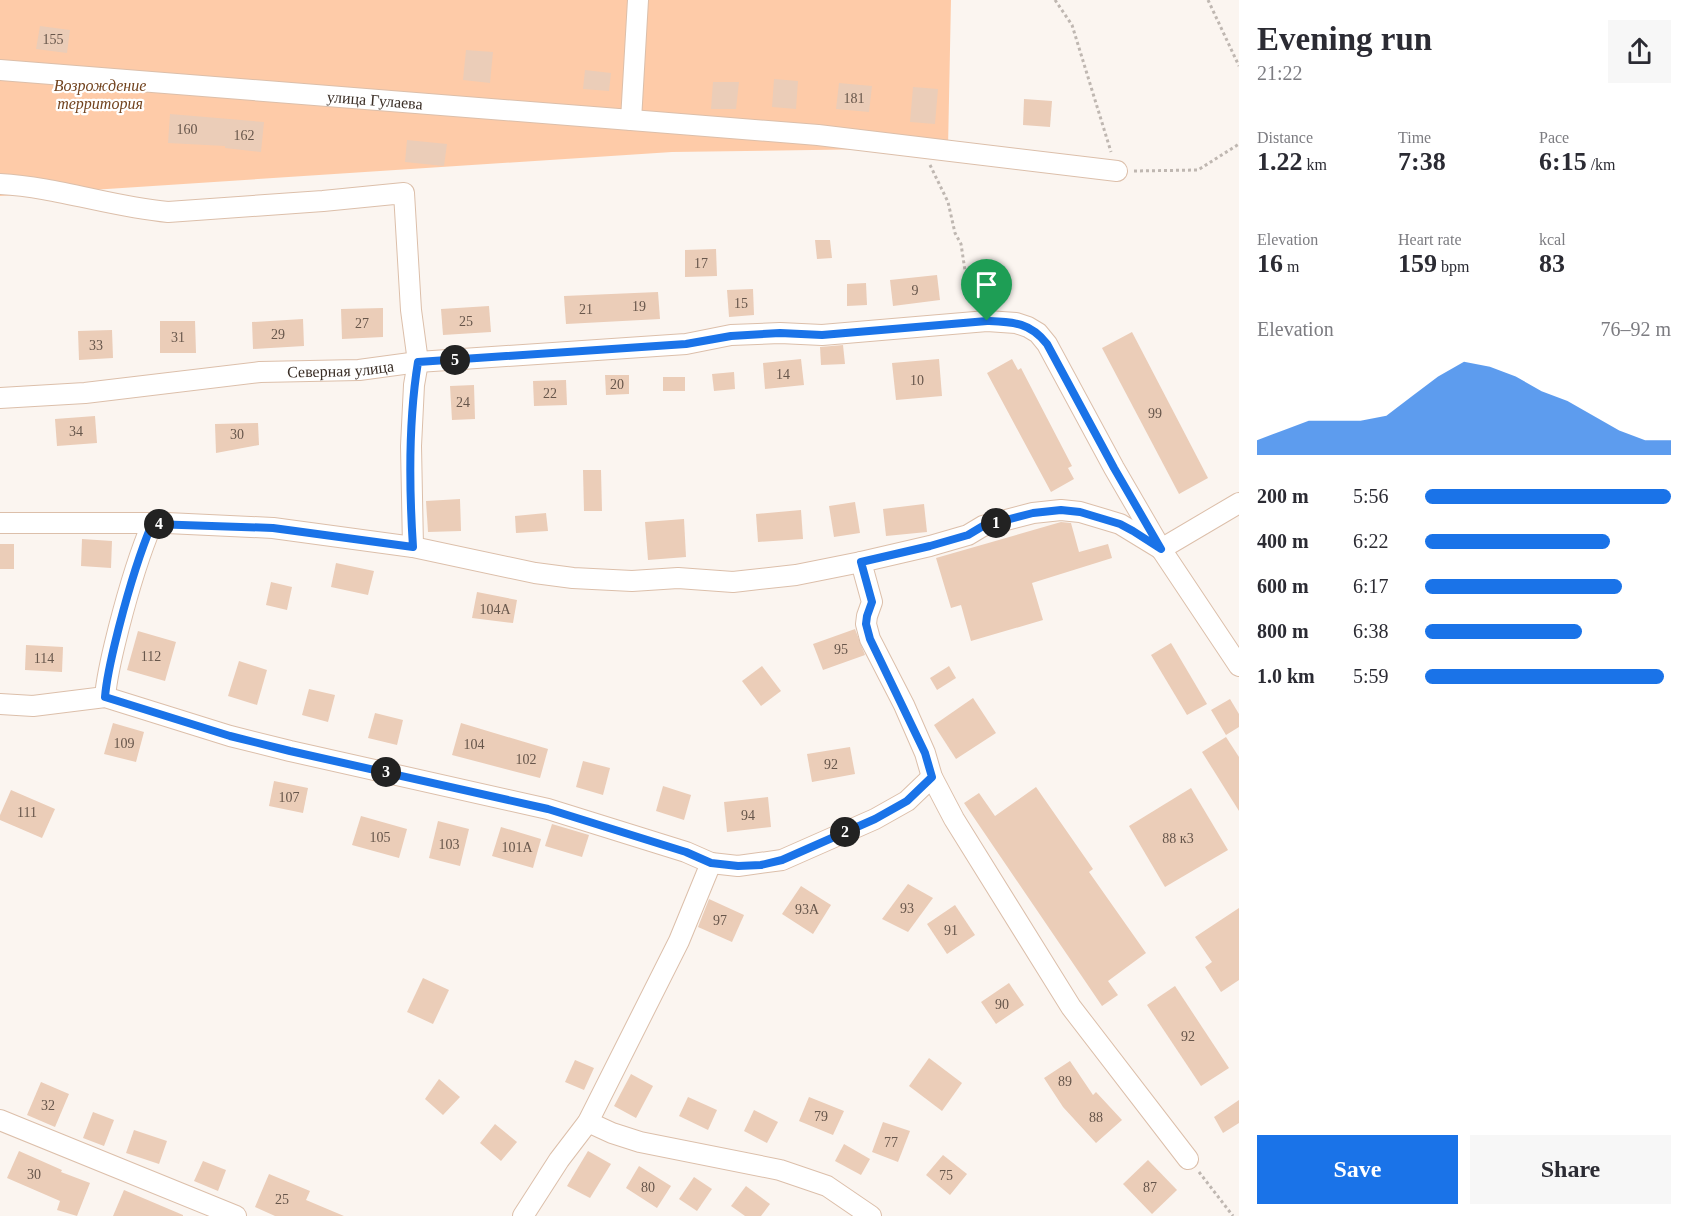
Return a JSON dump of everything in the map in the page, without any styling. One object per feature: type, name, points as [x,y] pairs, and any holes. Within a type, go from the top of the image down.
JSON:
[{"type":"street","points":[[631,120],[638,0]]},
{"type":"street","name":"улица Гулаева","points":[[0,70],[818,135],[1117,171]]},
{"type":"street","points":[[0,184],[28,185],[143,210],[168,212],[323,201],[404,192],[411,310],[418,362],[414,385],[411,446],[413,547]]},
{"type":"street","name":"Северная улица","points":[[0,398],[85,393],[260,372],[359,370],[418,362],[686,344],[731,336],[780,333],[822,335],[987,321],[1016,323],[1038,333],[1047,344],[1161,549]]},
{"type":"street","points":[[1161,549],[1239,503]]},
{"type":"street","points":[[0,523],[273,528],[413,547],[535,573],[573,578],[632,581],[678,578],[733,582],[771,579],[861,562],[930,546],[968,535],[983,526],[1033,513],[1061,510],[1080,512],[1120,524],[1161,549],[1239,666]]},
{"type":"street","points":[[105,697],[106,676],[123,613],[142,547],[152,524]]},
{"type":"street","points":[[861,562],[872,602],[866,624],[870,639],[925,753],[932,777],[954,819],[1071,1007],[1188,1159]]},
{"type":"street","points":[[0,704],[33,706],[105,697],[230,736],[548,809],[686,852],[711,863],[738,866],[761,865],[782,860],[875,819],[907,801],[932,777]]},
{"type":"street","points":[[523,1216],[559,1160],[588,1122],[679,941],[711,863]]},
{"type":"street","points":[[0,1120],[236,1216]]},
{"type":"street","points":[[588,1122],[640,1142],[765,1167],[827,1186],[871,1216]]},
{"type":"path","points":[[1055,0],[1072,25],[1117,171],[1198,170],[1239,144]]},
{"type":"path","points":[[1208,0],[1239,66]]},
{"type":"path","points":[[921,147],[948,202],[960,244],[969,297],[975,309],[987,321]]},
{"type":"path","points":[[1188,1159],[1233,1216]]},
{"type":"green space","name":"Возрождение территория","points":[[0,0],[951,0],[948,148],[672,152],[0,196]]},
{"type":"building","points":[[40,26],[70,30],[67,53],[36,49]]},
{"type":"building","points":[[466,50],[493,52],[490,83],[463,80]]},
{"type":"building","points":[[585,70],[611,73],[609,91],[583,89]]},
{"type":"building","points":[[774,79],[798,81],[796,109],[772,107]]},
{"type":"building","points":[[713,82],[739,82],[736,109],[711,109]]},
{"type":"building","points":[[839,83],[872,86],[869,112],[836,109]]},
{"type":"building","points":[[913,87],[938,89],[935,124],[910,122]]},
{"type":"building","points":[[1024,99],[1052,101],[1050,127],[1023,125]]},
{"type":"building","points":[[170,114],[264,122],[261,152],[225,148],[225,146],[168,143]]},
{"type":"building","points":[[407,140],[447,144],[444,166],[405,162]]},
{"type":"building","points":[[815,240],[830,240],[832,258],[817,259]]},
{"type":"building","points":[[716,249],[717,276],[685,277],[685,250]]},
{"type":"building","points":[[937,275],[940,300],[893,306],[890,280]]},
{"type":"building","points":[[866,283],[867,305],[847,306],[847,284]]},
{"type":"building","points":[[753,289],[754,315],[729,317],[727,290]]},
{"type":"building","points":[[658,292],[660,319],[566,324],[564,296]]},
{"type":"building","points":[[489,306],[491,332],[443,335],[441,309]]},
{"type":"building","points":[[383,308],[383,337],[342,339],[341,309]]},
{"type":"building","points":[[303,319],[304,346],[253,349],[252,322]]},
{"type":"building","points":[[160,321],[195,321],[196,353],[160,353]]},
{"type":"building","points":[[112,330],[113,358],[79,360],[78,331]]},
{"type":"building","points":[[1132,332],[1208,478],[1179,494],[1102,348]]},
{"type":"building","points":[[843,345],[845,364],[821,365],[820,347]]},
{"type":"building","points":[[801,359],[804,385],[765,389],[763,363]]},
{"type":"building","points":[[939,359],[942,396],[896,400],[892,363]]},
{"type":"building","points":[[1012,359],[1018,370],[1021,368],[1072,466],[1068,468],[1074,479],[1051,492],[987,373]]},
{"type":"building","points":[[734,372],[735,389],[714,391],[712,374]]},
{"type":"building","points":[[605,375],[629,375],[629,394],[606,395]]},
{"type":"building","points":[[663,377],[685,377],[685,391],[663,391]]},
{"type":"building","points":[[566,380],[567,405],[534,406],[533,381]]},
{"type":"building","points":[[474,385],[475,419],[452,420],[450,386]]},
{"type":"building","points":[[95,416],[97,443],[57,446],[55,419]]},
{"type":"building","points":[[258,423],[259,445],[216,453],[215,424]]},
{"type":"building","points":[[583,470],[601,470],[602,511],[584,511]]},
{"type":"building","points":[[460,499],[461,531],[428,532],[426,501]]},
{"type":"building","points":[[855,502],[860,533],[834,537],[829,506]]},
{"type":"building","points":[[924,504],[927,532],[886,536],[883,509]]},
{"type":"building","points":[[801,510],[803,539],[758,542],[756,514]]},
{"type":"building","points":[[546,513],[548,531],[516,533],[515,516]]},
{"type":"building","points":[[684,519],[686,557],[648,560],[645,522]]},
{"type":"building","points":[[1061,522],[1071,523],[1079,552],[1108,544],[1112,558],[1032,583],[1043,620],[971,641],[961,605],[951,608],[936,558]]},
{"type":"building","points":[[82,539],[112,541],[111,568],[81,566]]},
{"type":"building","points":[[0,544],[14,544],[14,569],[0,569]]},
{"type":"building","points":[[336,563],[374,571],[368,595],[331,587]]},
{"type":"building","points":[[271,582],[292,587],[287,610],[266,605]]},
{"type":"building","points":[[477,592],[517,600],[513,623],[472,618]]},
{"type":"building","points":[[855,629],[865,655],[823,670],[813,644]]},
{"type":"building","points":[[138,631],[176,642],[165,681],[127,670]]},
{"type":"building","points":[[1171,643],[1207,704],[1187,715],[1151,655]]},
{"type":"building","points":[[26,645],[63,647],[62,672],[25,670]]},
{"type":"building","points":[[239,661],[267,670],[257,705],[228,696]]},
{"type":"building","points":[[762,666],[781,691],[761,706],[742,681]]},
{"type":"building","points":[[949,666],[956,678],[937,690],[930,678]]},
{"type":"building","points":[[309,689],[335,695],[328,722],[302,715]]},
{"type":"building","points":[[973,698],[996,733],[956,759],[934,725]]},
{"type":"building","points":[[1230,699],[1239,714],[1239,727],[1226,735],[1211,710]]},
{"type":"building","points":[[375,713],[403,720],[397,745],[368,738]]},
{"type":"building","points":[[113,723],[144,732],[136,762],[104,754]]},
{"type":"building","points":[[461,723],[548,749],[540,778],[452,755]]},
{"type":"building","points":[[1226,737],[1239,757],[1239,811],[1202,752]]},
{"type":"building","points":[[850,747],[855,774],[812,782],[807,754]]},
{"type":"building","points":[[583,761],[610,768],[603,795],[576,787]]},
{"type":"building","points":[[274,781],[308,788],[303,813],[269,806]]},
{"type":"building","points":[[663,786],[691,795],[684,820],[656,811]]},
{"type":"building","points":[[1036,787],[1093,869],[1089,872],[1146,953],[1108,981],[1118,995],[1102,1006],[964,803],[979,793],[995,816]]},
{"type":"building","points":[[1191,788],[1228,850],[1165,887],[1129,826]]},
{"type":"building","points":[[11,790],[55,809],[42,838],[0,820]]},
{"type":"building","points":[[768,797],[771,827],[727,832],[724,802]]},
{"type":"building","points":[[361,816],[407,829],[399,858],[352,845]]},
{"type":"building","points":[[438,821],[469,829],[460,866],[429,858]]},
{"type":"building","points":[[552,824],[589,835],[582,857],[545,846]]},
{"type":"building","points":[[501,827],[541,839],[533,868],[492,856]]},
{"type":"building","points":[[908,884],[933,898],[908,932],[882,919]]},
{"type":"building","points":[[801,886],[831,905],[813,934],[782,914]]},
{"type":"building","points":[[709,899],[744,915],[732,942],[698,927]]},
{"type":"building","points":[[955,905],[975,935],[947,954],[927,924]]},
{"type":"building","points":[[1239,908],[1239,980],[1221,992],[1205,967],[1212,962],[1195,937]]},
{"type":"building","points":[[423,978],[449,990],[433,1024],[407,1012]]},
{"type":"building","points":[[1009,983],[1024,1005],[996,1024],[981,1002]]},
{"type":"building","points":[[1175,986],[1229,1068],[1201,1086],[1147,1005]]},
{"type":"building","points":[[929,1058],[962,1083],[942,1111],[909,1086]]},
{"type":"building","points":[[575,1060],[594,1068],[584,1090],[565,1082]]},
{"type":"building","points":[[1070,1061],[1093,1095],[1096,1092],[1122,1120],[1096,1143],[1063,1107],[1044,1078]]},
{"type":"building","points":[[631,1074],[653,1086],[636,1118],[614,1106]]},
{"type":"building","points":[[439,1079],[460,1097],[443,1115],[425,1099]]},
{"type":"building","points":[[41,1082],[69,1094],[55,1127],[27,1115]]},
{"type":"building","points":[[688,1097],[717,1110],[708,1130],[679,1116]]},
{"type":"building","points":[[809,1097],[844,1111],[833,1135],[799,1121]]},
{"type":"building","points":[[1239,1100],[1239,1123],[1223,1133],[1214,1117]]},
{"type":"building","points":[[754,1110],[778,1122],[767,1143],[744,1131]]},
{"type":"building","points":[[93,1112],[114,1120],[104,1146],[83,1138]]},
{"type":"building","points":[[883,1122],[910,1131],[898,1162],[872,1152]]},
{"type":"building","points":[[495,1124],[517,1142],[501,1161],[480,1143]]},
{"type":"building","points":[[134,1130],[167,1141],[159,1164],[126,1153]]},
{"type":"building","points":[[844,1144],[870,1159],[861,1175],[835,1161]]},
{"type":"building","points":[[19,1151],[62,1170],[61,1172],[90,1183],[77,1216],[57,1210],[60,1201],[7,1178]]},
{"type":"building","points":[[588,1151],[611,1164],[590,1198],[567,1186]]},
{"type":"building","points":[[943,1155],[967,1174],[950,1195],[926,1175]]},
{"type":"building","points":[[1148,1160],[1177,1190],[1152,1214],[1123,1184]]},
{"type":"building","points":[[203,1161],[226,1170],[218,1191],[194,1181]]},
{"type":"building","points":[[639,1166],[671,1186],[657,1208],[626,1188]]},
{"type":"building","points":[[269,1174],[310,1191],[306,1200],[344,1216],[275,1216],[255,1207]]},
{"type":"building","points":[[694,1177],[712,1189],[697,1211],[679,1199]]},
{"type":"building","points":[[746,1186],[770,1204],[761,1216],[745,1216],[731,1206]]},
{"type":"building","points":[[124,1190],[183,1215],[183,1216],[113,1216]]},
{"type":"route","points":[[987,321],[1003,321],[1028,327],[1038,333],[1047,344],[1161,549],[1120,524],[1080,512],[1061,510],[1033,513],[983,526],[968,535],[930,546],[861,562],[872,602],[866,624],[870,639],[904,705],[925,753],[932,777],[907,801],[875,819],[782,860],[761,865],[738,866],[711,863],[686,852],[548,809],[230,736],[105,697],[106,676],[123,613],[142,547],[152,524],[273,528],[413,547],[411,446],[414,385],[418,362],[686,344],[731,336],[780,333],[822,335],[987,321]]}]
